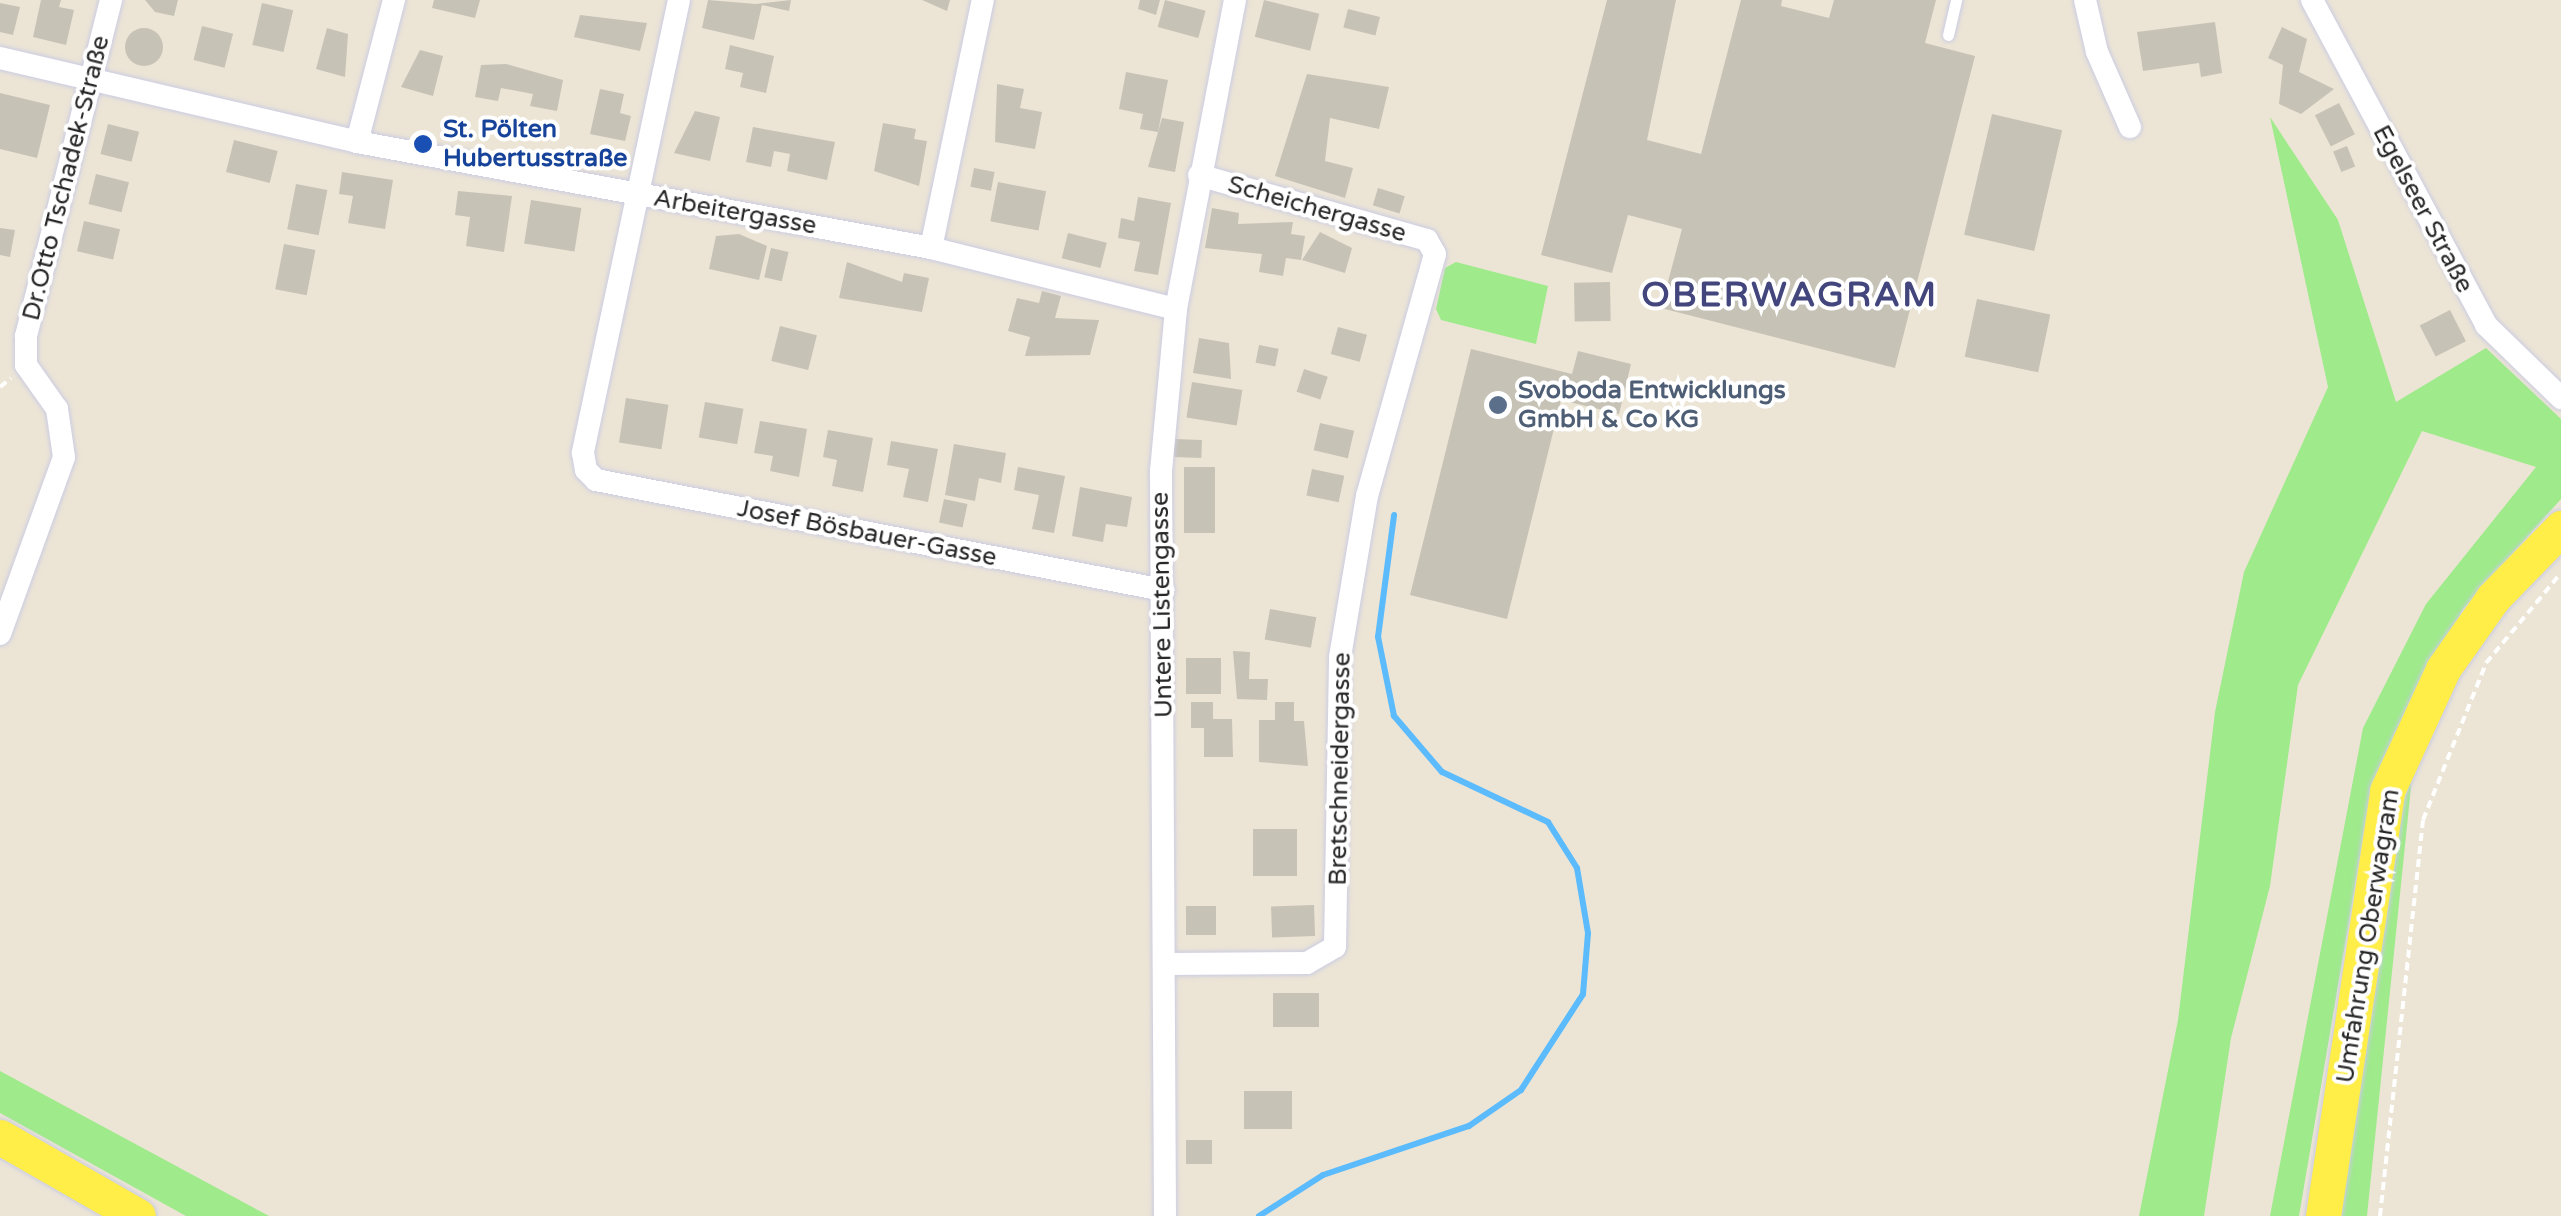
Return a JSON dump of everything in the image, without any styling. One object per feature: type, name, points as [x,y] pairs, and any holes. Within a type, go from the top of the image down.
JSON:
[{"type":"main road","name":"Umfahrung Oberwagram","points":[[2324,1216],[2388,791],[2443,669],[2493,598],[2561,528]]},
{"type":"main road","points":[[0,1138],[138,1216]]},
{"type":"street","name":"Dr.Otto Tschadek-Straße","points":[[0,634],[64,457],[58,409],[26,365],[26,336],[110,0]]},
{"type":"street","points":[[357,142],[394,0]]},
{"type":"street","points":[[634,193],[680,0]]},
{"type":"street","points":[[931,248],[983,0]]},
{"type":"street","name":"Untere Listengasse","points":[[1165,1216],[1161,470],[1176,309],[1235,0]]},
{"type":"street","points":[[2086,0],[2097,52],[2130,128]]},
{"type":"street","name":"Egelseer Straße","points":[[2312,0],[2486,325],[2561,398]]},
{"type":"street","name":"Arbeitergasse","points":[[0,58],[357,142],[931,248],[1176,309]]},
{"type":"street","name":"Scheichergasse","points":[[1199,175],[1434,246]]},
{"type":"street","name":"Josef Bösbauer-Gasse","points":[[634,193],[583,460],[596,480],[1162,590]]},
{"type":"street","name":"Bretschneidergasse","points":[[1165,964],[1306,963],[1335,947],[1340,657],[1368,496],[1434,246]]},
{"type":"lane","points":[[1948,34],[1956,0]]},
{"type":"path","points":[[2380,1216],[2422,820],[2486,663],[2561,572]]},
{"type":"green space","points":[[2270,117],[2338,220],[2396,402],[2486,348],[2561,419],[2561,499],[2463,609],[2371,791],[2299,1216],[2270,1216],[2363,728],[2426,604],[2536,467],[2422,431],[2298,685],[2270,886],[2231,1038],[2204,1216],[2139,1216],[2178,1020],[2215,712],[2244,572],[2328,387]]},
{"type":"green space","points":[[1456,262],[1548,286],[1536,344],[1441,320],[1436,309],[1445,268]]},
{"type":"green space","points":[[2412,777],[2367,1216],[2337,1216],[2397,822]]},
{"type":"green space","points":[[0,1071],[269,1216],[186,1216],[0,1113]]},
{"type":"building","points":[[41,0],[61,0],[59,7],[74,10],[66,45],[33,37]]},
{"type":"building","points":[[145,0],[178,0],[174,16],[155,12]]},
{"type":"building","points":[[434,0],[480,0],[475,18],[432,8]]},
{"type":"building","points":[[708,0],[756,4],[791,0],[789,11],[762,5],[754,40],[702,28]]},
{"type":"building","points":[[922,0],[950,0],[947,11]]},
{"type":"building","points":[[1140,0],[1160,0],[1156,15],[1138,9]]},
{"type":"building","points":[[1165,0],[1206,11],[1198,38],[1158,27]]},
{"type":"building","points":[[1264,0],[1319,14],[1310,51],[1255,37]]},
{"type":"building","points":[[1607,0],[1676,0],[1647,140],[1701,154],[1741,0],[1782,0],[1781,6],[1829,18],[1834,0],[1936,0],[1925,43],[1975,56],[1895,368],[1661,308],[1682,229],[1628,215],[1612,273],[1541,255]]},
{"type":"building","points":[[0,3],[20,7],[13,35],[0,32]]},
{"type":"building","points":[[262,3],[293,10],[284,52],[252,45]]},
{"type":"building","points":[[1348,9],[1380,17],[1375,35],[1343,27]]},
{"type":"building","points":[[580,15],[647,23],[640,51],[574,37]]},
{"type":"building","points":[[2215,22],[2222,73],[2201,77],[2199,63],[2143,71],[2137,32]]},
{"type":"building","points":[[202,26],[233,34],[225,68],[194,60]]},
{"type":"building","points":[[2282,27],[2307,39],[2299,72],[2334,89],[2301,114],[2279,104],[2283,65],[2268,58]]},
{"type":"building","points":[[144,28],[157,34],[163,47],[157,60],[144,66],[131,60],[125,47],[131,34]]},
{"type":"building","points":[[327,28],[348,34],[345,77],[316,69]]},
{"type":"building","points":[[730,45],[774,56],[766,93],[740,87],[743,73],[725,69]]},
{"type":"building","points":[[420,50],[443,56],[433,96],[401,87]]},
{"type":"building","points":[[506,64],[563,80],[557,111],[530,106],[533,94],[501,88],[498,101],[475,97],[481,65]]},
{"type":"building","points":[[1126,72],[1168,80],[1158,132],[1140,129],[1143,114],[1119,109]]},
{"type":"building","points":[[1307,74],[1389,87],[1379,129],[1330,118],[1325,161],[1353,168],[1345,198],[1275,176]]},
{"type":"building","points":[[997,84],[1024,89],[1020,108],[1042,112],[1035,149],[995,142]]},
{"type":"building","points":[[600,89],[624,94],[620,113],[631,116],[625,141],[590,134]]},
{"type":"building","points":[[0,93],[50,105],[37,158],[0,149]]},
{"type":"building","points":[[2339,103],[2355,134],[2331,146],[2315,115]]},
{"type":"building","points":[[695,111],[720,117],[710,161],[674,153]]},
{"type":"building","points":[[1992,114],[2062,130],[2034,251],[1964,235]]},
{"type":"building","points":[[1162,118],[1184,122],[1175,172],[1148,167]]},
{"type":"building","points":[[883,123],[916,129],[914,139],[927,141],[919,186],[874,171]]},
{"type":"building","points":[[108,124],[139,132],[132,162],[101,154]]},
{"type":"building","points":[[753,127],[835,142],[827,180],[787,171],[790,154],[774,151],[771,167],[746,162]]},
{"type":"building","points":[[234,140],[278,151],[270,183],[226,172]]},
{"type":"building","points":[[2347,146],[2355,166],[2341,172],[2333,152]]},
{"type":"building","points":[[974,168],[995,172],[991,191],[970,187]]},
{"type":"building","points":[[342,172],[393,180],[385,229],[348,223],[353,196],[339,194]]},
{"type":"building","points":[[96,174],[129,182],[121,212],[89,204]]},
{"type":"building","points":[[998,182],[1046,191],[1038,231],[990,221]]},
{"type":"building","points":[[296,184],[327,190],[319,235],[287,229]]},
{"type":"building","points":[[1378,188],[1405,196],[1400,213],[1373,205]]},
{"type":"building","points":[[458,191],[512,196],[504,252],[466,246],[470,217],[455,215]]},
{"type":"building","points":[[1138,197],[1171,203],[1158,275],[1134,271],[1140,242],[1118,238],[1121,218],[1134,221]]},
{"type":"building","points":[[531,200],[581,208],[574,251],[524,243]]},
{"type":"building","points":[[1212,208],[1239,213],[1238,224],[1293,222],[1291,234],[1305,236],[1301,260],[1286,258],[1283,276],[1259,272],[1262,254],[1205,248]]},
{"type":"building","points":[[84,221],[120,229],[113,260],[77,251]]},
{"type":"building","points":[[0,228],[15,230],[10,257],[0,255]]},
{"type":"building","points":[[1320,232],[1352,248],[1345,273],[1302,260]]},
{"type":"building","points":[[1068,233],[1107,243],[1101,268],[1062,258]]},
{"type":"building","points":[[739,234],[767,246],[759,280],[709,269],[716,236]]},
{"type":"building","points":[[284,244],[315,250],[307,295],[275,289]]},
{"type":"building","points":[[771,248],[789,252],[782,281],[764,277]]},
{"type":"building","points":[[847,262],[902,282],[904,273],[929,278],[922,312],[839,298]]},
{"type":"building","points":[[1610,282],[1611,321],[1575,322],[1574,283]]},
{"type":"building","points":[[1042,291],[1061,296],[1055,318],[1099,320],[1090,355],[1025,356],[1030,337],[1008,331],[1017,298],[1039,303]]},
{"type":"building","points":[[1977,299],[2050,315],[2038,372],[1965,357]]},
{"type":"building","points":[[2450,310],[2466,341],[2436,357],[2420,325]]},
{"type":"building","points":[[780,326],[817,335],[808,370],[771,361]]},
{"type":"building","points":[[1338,327],[1367,335],[1360,362],[1331,354]]},
{"type":"building","points":[[1199,338],[1229,343],[1231,379],[1193,373]]},
{"type":"building","points":[[1259,345],[1279,349],[1275,366],[1256,363]]},
{"type":"building","points":[[1471,349],[1572,374],[1578,351],[1631,364],[1619,414],[1561,400],[1507,619],[1410,595]]},
{"type":"building","points":[[1304,369],[1328,377],[1320,400],[1297,392]]},
{"type":"building","points":[[1192,382],[1242,390],[1237,426],[1186,418]]},
{"type":"building","points":[[626,398],[668,405],[661,449],[619,442]]},
{"type":"building","points":[[705,402],[743,409],[737,444],[699,437]]},
{"type":"building","points":[[760,421],[807,429],[799,477],[770,471],[773,456],[754,453]]},
{"type":"building","points":[[1320,423],[1354,431],[1348,458],[1314,450]]},
{"type":"building","points":[[828,430],[873,438],[863,492],[832,486],[837,460],[823,457]]},
{"type":"building","points":[[1174,439],[1202,440],[1201,458],[1173,457]]},
{"type":"building","points":[[891,441],[938,449],[928,502],[903,497],[909,469],[887,465]]},
{"type":"building","points":[[954,444],[1006,453],[1001,483],[979,478],[975,501],[945,495]]},
{"type":"building","points":[[1018,467],[1065,476],[1054,533],[1032,529],[1039,495],[1014,490]]},
{"type":"building","points":[[1184,467],[1215,467],[1215,533],[1184,533]]},
{"type":"building","points":[[1312,469],[1344,476],[1339,502],[1306,495]]},
{"type":"building","points":[[1080,487],[1132,497],[1127,527],[1106,524],[1103,542],[1072,536]]},
{"type":"building","points":[[944,499],[967,504],[962,527],[939,522]]},
{"type":"building","points":[[1270,609],[1316,617],[1311,648],[1265,640]]},
{"type":"building","points":[[1233,651],[1250,652],[1249,679],[1268,679],[1267,700],[1237,699]]},
{"type":"building","points":[[1186,658],[1221,658],[1221,694],[1186,694]]},
{"type":"building","points":[[1191,702],[1213,702],[1213,719],[1232,719],[1233,757],[1204,757],[1204,728],[1191,728]]},
{"type":"building","points":[[1275,702],[1294,702],[1294,721],[1304,721],[1308,766],[1259,762],[1259,720],[1275,720]]},
{"type":"building","points":[[1253,829],[1297,829],[1297,876],[1253,876]]},
{"type":"building","points":[[1314,905],[1315,936],[1272,937],[1271,907]]},
{"type":"building","points":[[1186,906],[1216,906],[1216,935],[1186,935]]},
{"type":"building","points":[[1273,993],[1319,993],[1319,1027],[1273,1027]]},
{"type":"building","points":[[1244,1091],[1292,1091],[1292,1129],[1244,1129]]},
{"type":"building","points":[[1186,1140],[1212,1140],[1212,1164],[1186,1164]]},
{"type":"waterway","points":[[1259,1216],[1323,1175],[1469,1126],[1521,1090],[1583,994],[1588,933],[1577,868],[1548,822],[1442,772],[1394,716],[1378,637],[1394,515]]},
{"type":"place","name":"St. Pölten Hubertusstraße","points":[[423,144]]},
{"type":"place","name":"Svoboda Entwicklungs GmbH & Co KG","points":[[1498,405]]},
{"type":"district","name":"OBERWAGRAM","points":[[1790,295]]}]
